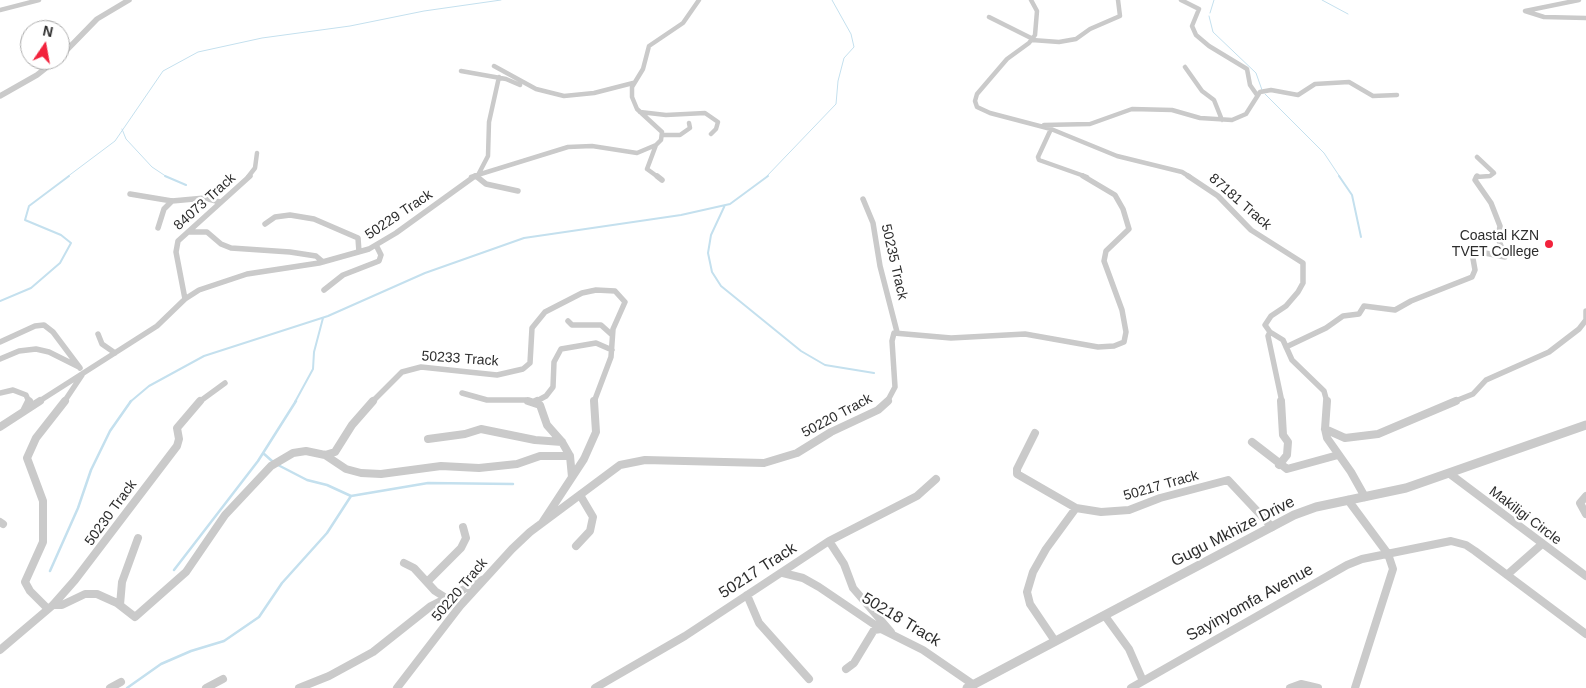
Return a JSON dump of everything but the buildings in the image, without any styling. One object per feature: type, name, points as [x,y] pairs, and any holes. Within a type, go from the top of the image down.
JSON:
[{"type":"street","points":[[0,10],[39,0]]},
{"type":"street","points":[[70,47],[97,19],[129,0]]},
{"type":"street","points":[[663,135],[660,129],[640,112],[632,97],[633,83],[643,69],[649,46],[683,23],[699,0]]},
{"type":"street","points":[[1031,0],[1037,11],[1038,20],[1032,40]]},
{"type":"street","points":[[989,17],[1032,40],[1059,42],[1076,39],[1090,29],[1108,23],[1120,16],[1118,0]]},
{"type":"street","points":[[1181,0],[1199,9],[1192,26],[1196,35],[1209,46],[1247,70],[1250,84],[1258,95]]},
{"type":"street","points":[[1579,0],[1525,10],[1532,15],[1544,17],[1586,18]]},
{"type":"street","name":"87181 Track","points":[[1032,40],[1007,59],[977,94],[975,101],[978,107],[984,112],[1052,129],[1117,156],[1182,172],[1218,196],[1251,230],[1303,263],[1304,275],[1300,289],[1286,306],[1266,322],[1267,329],[1270,332]]},
{"type":"street","points":[[494,66],[536,89],[564,96]]},
{"type":"street","points":[[1185,67],[1202,92],[1214,100],[1222,120]]},
{"type":"street","points":[[0,96],[43,70]]},
{"type":"street","points":[[461,71],[499,77],[536,93],[564,96],[594,93],[633,83]]},
{"type":"street","points":[[499,77],[489,122],[488,156],[476,176],[481,182],[486,184],[518,191]]},
{"type":"street","points":[[1042,126],[1056,123],[1090,124],[1132,109],[1172,110],[1200,118],[1236,120],[1246,114],[1258,95],[1263,91],[1271,90],[1298,95],[1315,84],[1347,82],[1375,97],[1397,96]]},
{"type":"street","points":[[640,112],[674,115],[705,113],[711,115],[718,122],[712,134]]},
{"type":"street","points":[[663,135],[680,135],[690,128],[689,123]]},
{"type":"street","points":[[897,332],[923,337],[951,338],[1025,334],[1098,347],[1114,346],[1124,342],[1126,332],[1122,310],[1104,261],[1106,251],[1129,230],[1123,208],[1115,196],[1090,179],[1039,160],[1038,157],[1052,129]]},
{"type":"street","points":[[662,180],[647,169],[656,145],[663,135]]},
{"type":"street","name":"50229 Track","points":[[0,427],[83,371],[157,326],[185,299],[208,287],[240,276],[323,262],[359,252],[376,245],[465,181],[561,148],[602,147],[630,154],[644,151],[656,145]]},
{"type":"street","name":"84073 Track","points":[[185,299],[176,247],[186,232],[210,214],[220,202],[253,172],[257,153]]},
{"type":"street","points":[[1286,347],[1326,328],[1343,316],[1359,314],[1364,306],[1395,310],[1411,301],[1472,277],[1475,270],[1472,253],[1475,251],[1505,257],[1498,238],[1500,226],[1491,203],[1475,180],[1477,176],[1490,176],[1494,173],[1477,157]]},
{"type":"street","points":[[130,194],[150,199],[172,201],[205,198],[220,202]]},
{"type":"street","name":"50235 Track","points":[[863,199],[873,224],[880,266],[897,332]]},
{"type":"street","points":[[158,228],[162,221],[164,209],[172,201]]},
{"type":"street","points":[[265,224],[275,217],[290,215],[314,219],[358,238],[359,252]]},
{"type":"street","points":[[186,232],[207,232],[221,244],[232,248],[298,253],[316,256],[322,259],[323,262]]},
{"type":"street","points":[[324,290],[343,275],[380,260],[381,255],[376,245]]},
{"type":"street","name":"50233 Track","points":[[325,455],[332,454],[338,449],[352,425],[387,384],[405,371],[421,367],[497,375],[527,368],[532,355],[530,337],[536,321],[545,312],[573,296],[596,290],[611,290],[624,298],[624,305],[611,334],[612,350],[594,399],[596,432],[590,449],[540,525]]},
{"type":"street","points":[[1325,429],[1341,438],[1378,434],[1473,394],[1486,380],[1549,352],[1579,329],[1586,320],[1586,311]]},
{"type":"street","points":[[568,321],[572,325],[601,325],[611,334]]},
{"type":"street","points":[[0,342],[35,326],[44,325],[53,332],[83,371]]},
{"type":"street","name":"50220 Track","points":[[397,688],[460,606],[512,549],[612,469],[627,462],[645,460],[751,464],[797,453],[831,432],[878,410],[888,401],[895,387],[892,341],[893,335],[897,332]]},
{"type":"street","points":[[1279,465],[1287,455],[1288,442],[1283,435],[1283,409],[1268,336],[1270,332],[1283,340],[1292,360],[1324,391],[1328,406],[1325,429],[1327,438],[1351,472],[1365,497]]},
{"type":"street","points":[[98,334],[102,344],[115,353]]},
{"type":"street","points":[[534,402],[546,396],[553,388],[554,362],[561,349],[596,343],[604,344],[612,350]]},
{"type":"street","points":[[0,359],[22,350],[40,349],[83,371]]},
{"type":"street","points":[[83,371],[69,396],[36,438],[27,458],[42,501],[43,542],[25,582],[30,591],[50,607],[62,605],[89,593],[102,595],[120,605],[135,617],[186,572],[224,514],[242,494],[271,466],[296,452],[325,455],[346,469],[361,473],[381,474],[441,466],[479,468],[517,464],[540,456],[570,456]]},
{"type":"street","name":"50230 Track","points":[[0,650],[50,607],[95,556],[177,446],[179,439],[177,428],[182,420],[199,402],[225,383]]},
{"type":"street","points":[[0,393],[13,390],[26,395],[29,398],[29,403],[22,413]]},
{"type":"street","points":[[462,393],[487,400],[519,399],[534,402],[540,406],[552,432],[562,442],[570,456],[572,478]]},
{"type":"street","name":"Gugu Mkhize Drive","points":[[970,686],[1304,511],[1406,488],[1586,425]]},
{"type":"street","points":[[428,439],[465,434],[481,429],[535,440],[562,442]]},
{"type":"street","name":"50217 Track","points":[[1035,433],[1017,469],[1019,477],[1076,508],[1102,512],[1129,510],[1160,498],[1228,480],[1272,528]]},
{"type":"street","points":[[1252,442],[1279,465],[1287,469],[1338,455]]},
{"type":"street","name":"Makiligi Circle","points":[[1450,474],[1586,576]]},
{"type":"street","name":"50217 Track","points":[[595,688],[685,636],[829,541],[907,502],[928,488],[936,479]]},
{"type":"street","points":[[576,546],[590,530],[594,517],[580,495]]},
{"type":"street","points":[[1586,496],[1580,503],[1586,514]]},
{"type":"street","points":[[1348,500],[1388,554],[1392,569],[1391,579],[1356,688]]},
{"type":"street","points":[[1055,642],[1030,604],[1027,592],[1033,572],[1046,549],[1076,508]]},
{"type":"street","points":[[427,582],[462,548],[466,538],[464,527]]},
{"type":"street","points":[[120,605],[122,582],[138,538]]},
{"type":"street","points":[[829,541],[844,564],[853,588],[894,635]]},
{"type":"street","name":"Sayinyomfa Avenue","points":[[1131,688],[1347,565],[1362,559],[1441,542],[1458,542],[1475,551],[1586,634]]},
{"type":"street","points":[[1508,574],[1542,544]]},
{"type":"street","points":[[404,564],[414,568],[435,591],[446,598]]},
{"type":"street","name":"50218 Track","points":[[783,573],[803,578],[819,587],[881,629],[923,650],[970,686]]},
{"type":"street","points":[[299,688],[314,685],[385,644],[417,616],[446,598],[485,578]]},
{"type":"street","points":[[747,595],[759,623],[809,679]]},
{"type":"street","points":[[1105,616],[1130,649],[1144,681]]},
{"type":"street","points":[[846,669],[854,663],[874,630],[881,629]]},
{"type":"street","points":[[206,688],[223,679]]},
{"type":"street","points":[[110,688],[121,682]]},
{"type":"street","points":[[1290,688],[1301,684],[1318,688]]},
{"type":"waterway","points":[[122,130],[163,71],[198,52],[262,38],[350,26],[424,11],[501,0]]},
{"type":"waterway","points":[[766,177],[836,104],[838,81],[844,58],[854,47],[851,34],[832,0]]},
{"type":"waterway","points":[[1210,13],[1214,0]]},
{"type":"waterway","points":[[1322,0],[1348,14]]},
{"type":"waterway","points":[[1209,16],[1213,32],[1256,73],[1262,90]]},
{"type":"waterway","points":[[1265,94],[1324,153],[1340,177]]},
{"type":"waterway","points":[[67,177],[115,141],[122,130]]},
{"type":"waterway","points":[[122,130],[126,139],[152,167],[166,177]]},
{"type":"waterway","points":[[0,301],[31,288],[60,263],[71,243],[61,235],[25,220],[29,206],[69,176]]},
{"type":"waterway","points":[[725,205],[730,204],[768,176]]},
{"type":"waterway","points":[[1339,176],[1352,195],[1361,237]]},
{"type":"waterway","points":[[166,177],[186,185]]},
{"type":"waterway","points":[[131,401],[149,386],[204,356],[328,316],[425,273],[524,238],[681,215],[725,205]]},
{"type":"waterway","points":[[725,205],[711,235],[708,253],[712,272],[721,286],[801,351],[825,365],[874,373]]},
{"type":"waterway","points":[[295,402],[313,369],[314,352],[323,318]]},
{"type":"waterway","points":[[50,571],[78,508],[91,470],[110,431],[131,401]]},
{"type":"waterway","points":[[263,453],[296,401]]},
{"type":"waterway","points":[[174,570],[263,453]]},
{"type":"waterway","points":[[263,453],[272,461]]},
{"type":"waterway","points":[[278,465],[307,480],[327,485],[351,496]]},
{"type":"waterway","points":[[351,496],[428,483],[513,484]]},
{"type":"waterway","points":[[127,688],[161,664],[191,651],[224,641],[259,617],[282,583],[327,533],[351,496]]},
{"type":"place","name":"Coastal KZN TVET College","points":[[1549,244]]}]
